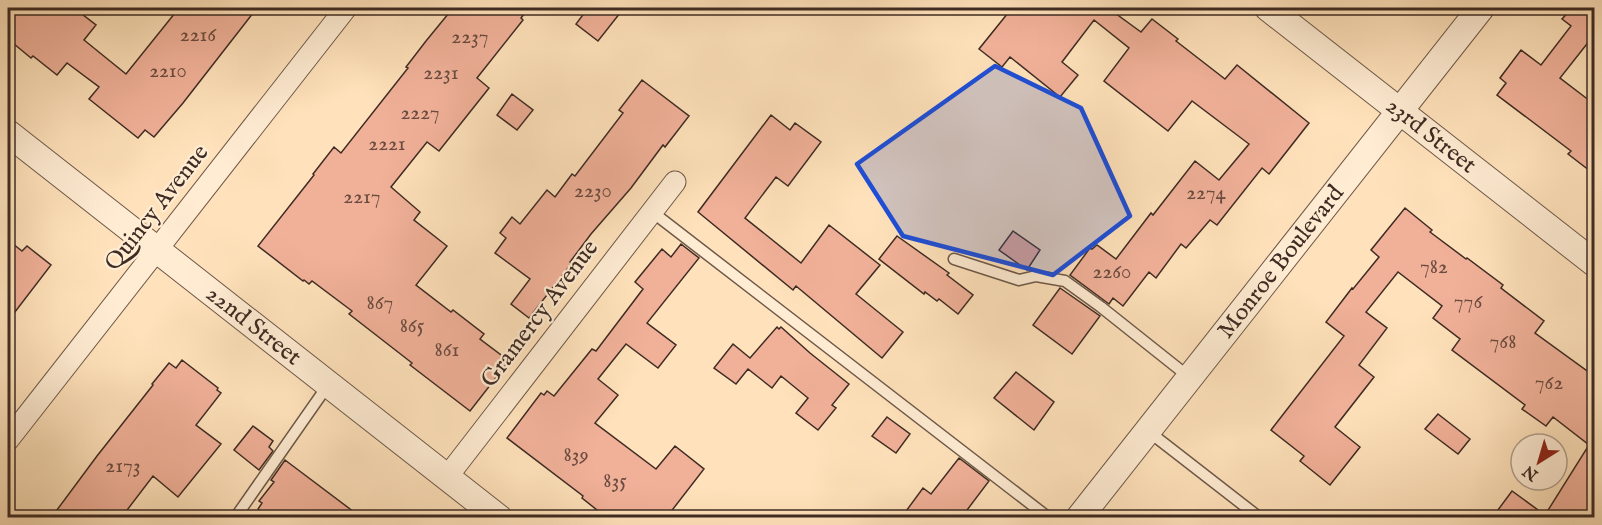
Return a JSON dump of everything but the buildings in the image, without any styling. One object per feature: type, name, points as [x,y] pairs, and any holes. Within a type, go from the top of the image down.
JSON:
[{"type":"street","name":"Quincy Avenue","points":[[8,440],[346,8]]},
{"type":"street","name":"23rd Street","points":[[1268,8],[1594,263]]},
{"type":"street","name":"Monroe Boulevard","points":[[1079,518],[1481,8]]},
{"type":"street","name":"22nd Street","points":[[8,133],[499,518]]},
{"type":"street","name":"Gramercy Avenue","points":[[447,477],[675,182]]},
{"type":"lane","points":[[651,211],[1049,518]]},
{"type":"lane","points":[[954,259],[1019,280],[1036,276],[1065,281],[1189,378]]},
{"type":"lane","points":[[235,518],[329,384]]},
{"type":"lane","points":[[1148,431],[1260,518]]},
{"type":"highlighted area","points":[[995,66],[1081,108],[1130,216],[1053,275],[903,236],[857,164]]}]
